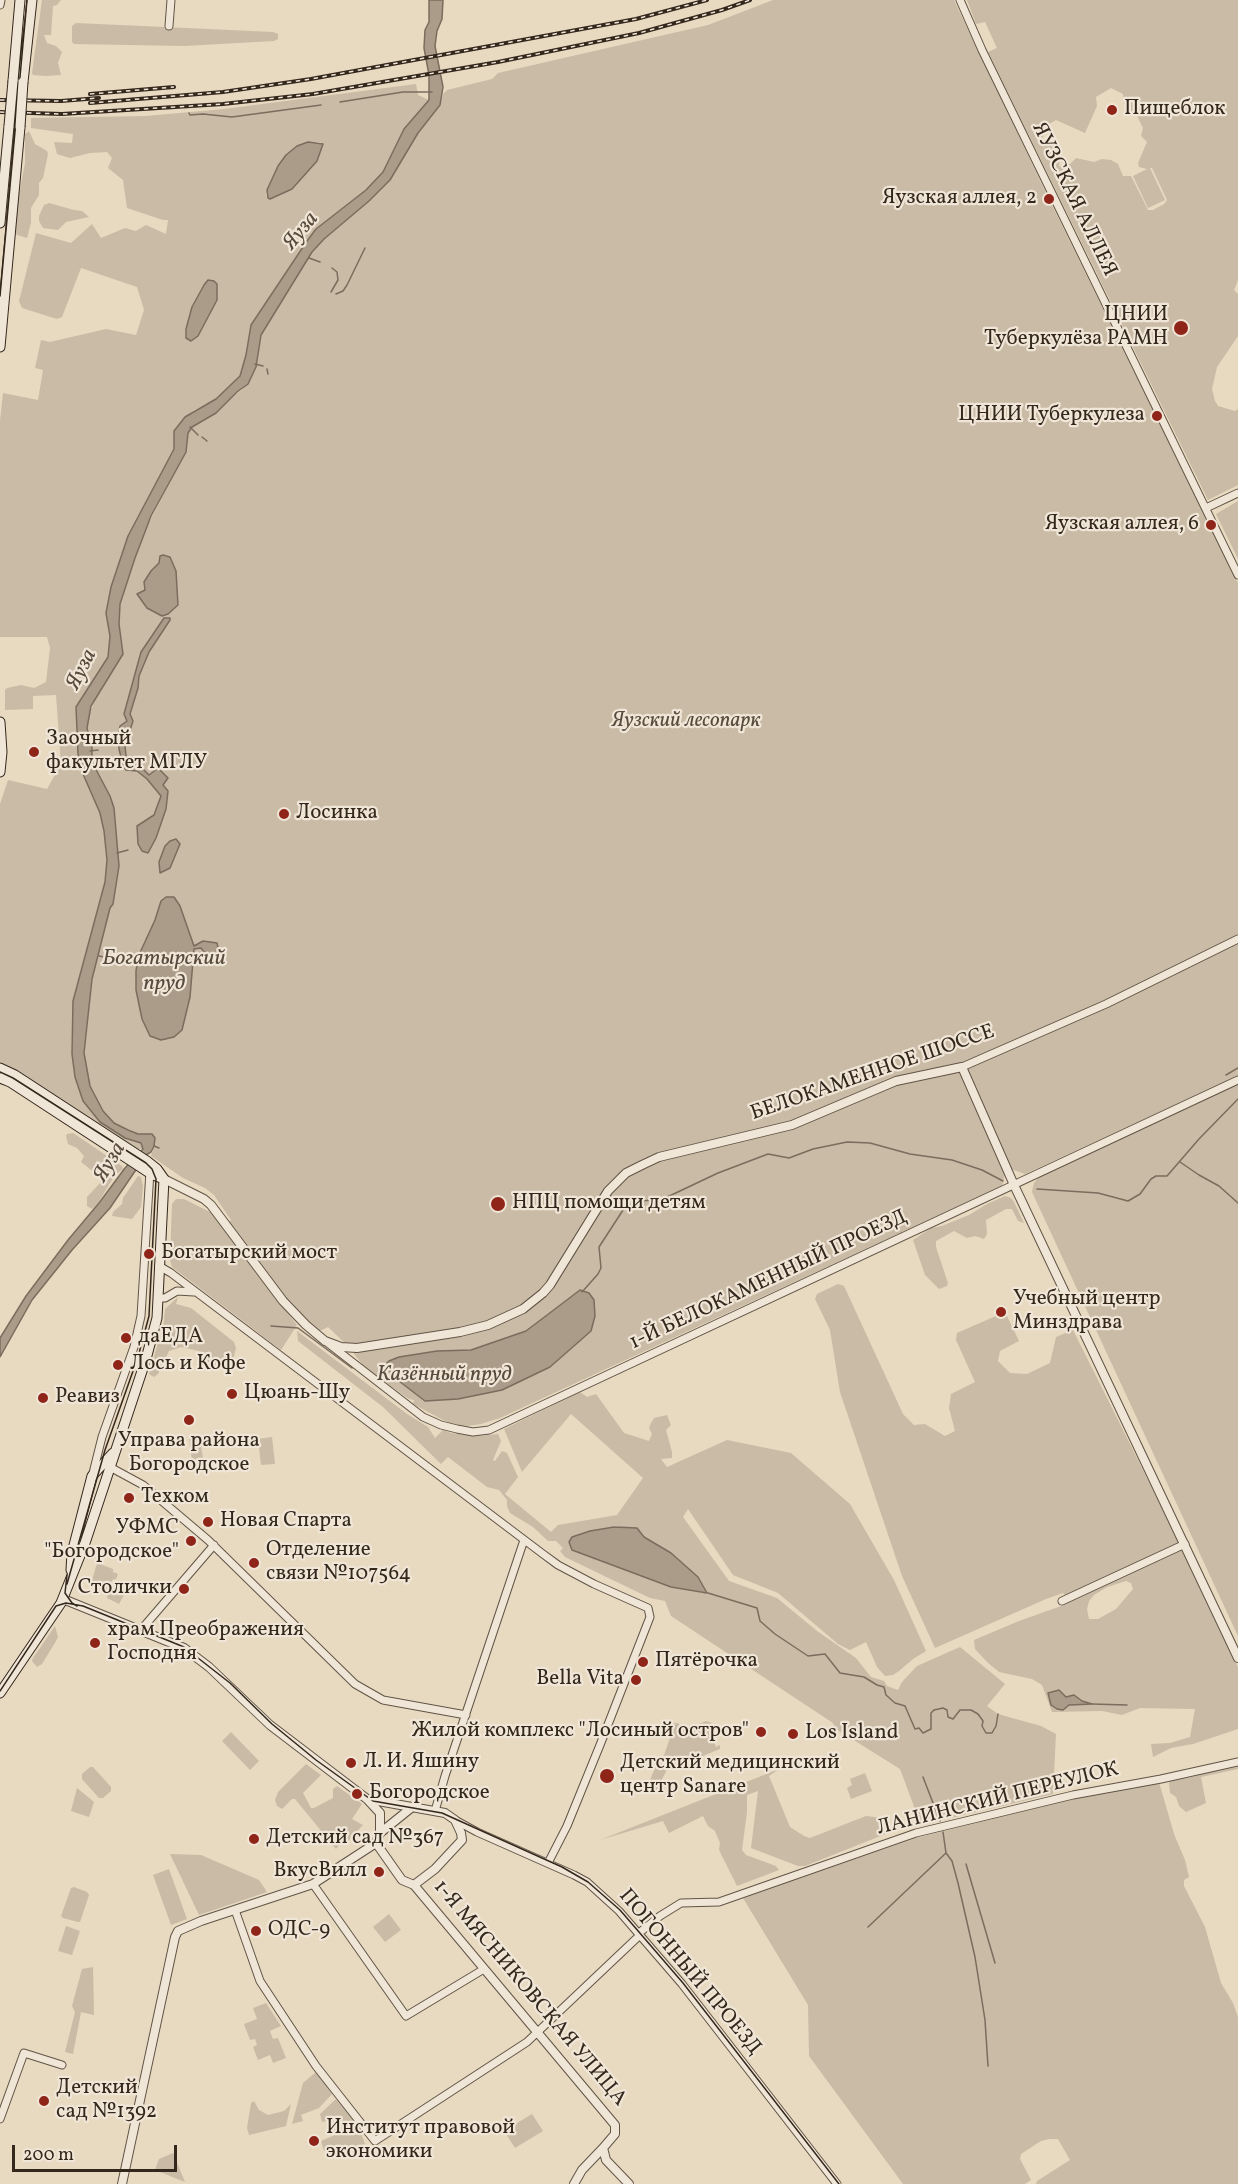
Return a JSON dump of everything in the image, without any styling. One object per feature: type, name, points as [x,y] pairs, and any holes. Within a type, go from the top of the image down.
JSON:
[{"type":"main road","points":[[0,223],[20,0]]},
{"type":"main road","points":[[0,347],[5,242],[20,127],[32,0]]},
{"type":"main road","points":[[0,722],[2,752],[0,772]]},
{"type":"main road","points":[[1,1071],[164,1179],[158,1298],[153,1336],[114,1452],[105,1465],[92,1476],[72,1553],[71,1578]]},
{"type":"main road","points":[[0,1693],[59,1608],[85,1543],[105,1465]]},
{"type":"street","points":[[0,4],[1,0]]},
{"type":"street","points":[[169,26],[171,0]]},
{"type":"street","name":"ЯУЗСКАЯ АЛЛЕЯ","points":[[960,0],[982,51],[1238,575]]},
{"type":"street","points":[[1206,508],[1238,493]]},
{"type":"street","name":"БЕЛОКАМЕННОЕ ШОССЕ","points":[[325,1341],[352,1348],[406,1341],[488,1325],[513,1314],[534,1301],[550,1285],[594,1211],[608,1191],[626,1173],[660,1157],[792,1125],[896,1082],[962,1067],[1106,1004],[1238,939]]},
{"type":"street","points":[[962,1067],[1014,1185],[1238,1658]]},
{"type":"street","name":"1-Й БЕЛОКАМЕННЫЙ ПРОЕЗД","points":[[325,1341],[423,1417],[457,1429],[473,1432],[489,1430],[1238,1080]]},
{"type":"street","points":[[92,1476],[102,1437],[134,1347],[141,1316],[148,1167]]},
{"type":"street","points":[[164,1179],[204,1199],[211,1205],[284,1301],[306,1325],[325,1341]]},
{"type":"street","points":[[159,1266],[558,1565],[648,1608],[650,1617],[647,1626],[567,1826],[548,1863]]},
{"type":"street","points":[[158,1298],[165,1298],[177,1291],[196,1293]]},
{"type":"street","points":[[105,1465],[142,1485],[214,1545],[355,1684],[383,1700],[466,1715]]},
{"type":"street","points":[[435,1811],[524,1540]]},
{"type":"street","points":[[1062,1601],[1185,1544]]},
{"type":"street","points":[[140,1631],[214,1545]]},
{"type":"street","points":[[63,1599],[184,1648],[209,1666],[270,1725],[367,1799],[380,1813],[380,1833],[376,1843],[313,1884],[178,1931],[122,2184]]},
{"type":"street","name":"ЛАНИНСКИЙ ПЕРЕУЛОК","points":[[235,1910],[260,1981],[316,2066],[375,2141],[527,2042],[639,1934],[660,1916],[681,1903],[718,1902],[916,1833],[1073,1795],[1238,1762]]},
{"type":"street","points":[[367,1799],[445,1813],[455,1820],[462,1840]]},
{"type":"street","points":[[380,1833],[411,1808]]},
{"type":"street","name":"ПОГОННЫЙ ПРОЕЗД","points":[[455,1820],[587,1882],[620,1911],[701,2008],[837,2184]]},
{"type":"street","points":[[376,1843],[402,1880],[414,1885],[435,1869],[462,1840],[477,1832]]},
{"type":"street","points":[[313,1884],[406,2016],[484,1969]]},
{"type":"street","name":"1-Я МЯСНИКОВСКАЯ УЛИЦА","points":[[414,1885],[615,2125],[615,2134],[603,2148]]},
{"type":"street","points":[[0,2119],[24,2053],[62,2065]]},
{"type":"street","points":[[574,2184],[582,2170],[603,2148]]},
{"type":"street","points":[[603,2148],[606,2160],[629,2184]]},
{"type":"green space","points":[[42,0],[61,0],[53,6],[51,35],[44,35],[47,43],[56,46],[62,52],[58,63],[61,75],[46,76],[32,73]]},
{"type":"green space","name":"Яузский лесопарк","points":[[773,0],[954,0],[1046,193],[1238,583],[1238,1076],[1025,1174],[1014,1170],[1005,1174],[1002,1186],[500,1418],[467,1426],[449,1423],[413,1404],[414,1400],[409,1399],[365,1368],[348,1346],[328,1327],[320,1331],[307,1323],[284,1297],[229,1222],[231,1220],[214,1195],[205,1188],[183,1178],[151,1156],[154,1146],[138,1134],[114,1123],[103,1111],[90,1087],[84,1053],[92,979],[110,908],[113,904],[119,866],[114,808],[92,762],[92,748],[87,729],[88,718],[96,697],[123,654],[119,624],[120,604],[143,534],[186,452],[188,433],[192,427],[243,389],[256,367],[261,335],[312,252],[390,180],[418,133],[440,105],[443,94],[447,90],[492,79],[498,73],[708,25]]},
{"type":"green space","points":[[967,0],[1238,0],[1238,280],[1234,290],[1238,294],[1238,336],[1217,367],[1212,389],[1218,406],[1235,411],[1238,409],[1238,485],[1208,500],[988,52],[997,48],[985,22],[976,24]],"holes":[[[1111,88],[1123,94],[1126,111],[1128,114],[1137,116],[1143,128],[1141,136],[1147,142],[1138,163],[1139,167],[1147,169],[1133,176],[1148,208],[1165,200],[1150,168],[1167,200],[1153,210],[1148,210],[1131,176],[1123,176],[1118,164],[1111,160],[1102,159],[1094,162],[1076,158],[1063,168],[1059,166],[1060,154],[1056,146],[1042,139],[1049,124],[1056,120],[1085,133],[1097,106],[1096,97]]]},
{"type":"green space","points":[[76,23],[273,32],[278,34],[278,39],[184,46],[74,44],[72,26]]},
{"type":"green space","points":[[416,84],[418,95],[429,100],[404,129],[383,172],[366,190],[316,229],[307,241],[251,325],[240,376],[216,399],[193,411],[174,436],[174,449],[128,536],[111,587],[106,613],[110,636],[108,657],[76,714],[83,774],[100,813],[107,860],[105,882],[73,1001],[72,1054],[75,1077],[83,1101],[100,1122],[125,1138],[141,1143],[143,1149],[138,1149],[0,1062],[0,804],[8,780],[47,789],[61,764],[56,695],[33,696],[33,709],[5,710],[5,690],[7,688],[21,685],[34,688],[46,682],[50,648],[47,637],[0,637],[0,421],[3,393],[38,400],[43,370],[35,368],[41,340],[50,342],[106,329],[136,335],[144,310],[137,287],[81,268],[62,317],[57,319],[22,308],[19,301],[36,233],[71,243],[92,224],[101,238],[125,228],[136,231],[146,225],[166,234],[168,220],[127,208],[123,180],[108,168],[112,158],[107,152],[70,158],[57,154],[54,142],[72,143],[73,134],[31,128],[31,118],[146,116],[224,109]],"holes":[[[308,142],[321,142],[317,161],[292,189],[270,199],[266,195],[278,166],[297,146]],[[217,300],[212,307],[198,336],[192,307]]]},
{"type":"green space","points":[[29,131],[35,144],[48,154],[43,178],[39,183],[39,195],[31,208],[31,223],[27,238],[16,233],[17,204],[25,163],[25,134]]},
{"type":"green space","points":[[49,203],[82,211],[89,217],[66,222],[58,230],[43,228],[39,216],[44,205]]},
{"type":"green space","points":[[1238,501],[1238,559],[1216,514]]},
{"type":"green space","points":[[1238,1085],[1238,1636],[1032,1192],[1034,1183],[1039,1177]]},
{"type":"green space","points":[[73,1133],[122,1166],[123,1169],[115,1175],[92,1209],[87,1206],[87,1197],[100,1183],[103,1173],[100,1171],[95,1173],[81,1162],[84,1156],[77,1148],[68,1144],[66,1136]]},
{"type":"green space","points":[[138,1176],[141,1177],[143,1186],[141,1207],[132,1219],[112,1216],[122,1204],[123,1198]]},
{"type":"green space","points":[[1005,1196],[1014,1202],[1024,1223],[1018,1221],[1012,1209],[1006,1209],[986,1220],[987,1234],[984,1239],[975,1236],[967,1238],[954,1231],[936,1241],[948,1283],[947,1286],[939,1289],[925,1275],[913,1240],[931,1228],[969,1215]]},
{"type":"green space","points":[[176,1199],[184,1199],[212,1213],[297,1325],[281,1350],[172,1267],[170,1260],[172,1204]]},
{"type":"green space","points":[[838,1284],[844,1286],[903,1414],[914,1425],[925,1424],[945,1436],[955,1431],[949,1408],[951,1394],[975,1382],[956,1340],[957,1333],[1005,1312],[1019,1341],[1000,1351],[998,1361],[1010,1373],[1027,1374],[1050,1363],[1056,1337],[1073,1330],[1179,1542],[1238,1667],[1238,1729],[1193,1744],[1171,1748],[1153,1757],[1151,1744],[1170,1743],[1190,1737],[1195,1709],[1140,1708],[1122,1715],[1102,1711],[1052,1712],[1042,1685],[1032,1679],[999,1672],[975,1649],[974,1640],[1064,1605],[1067,1598],[1063,1593],[935,1648],[902,1576],[840,1392],[830,1330],[815,1299],[817,1294]],"holes":[[[1126,1581],[1131,1583],[1133,1589],[1116,1609],[1098,1619],[1089,1619],[1087,1609],[1094,1595],[1107,1587]]]},
{"type":"green space","points":[[178,1297],[176,1304],[191,1308],[234,1342],[236,1348],[232,1364],[209,1366],[206,1356],[199,1351],[181,1347],[169,1351],[158,1374],[154,1377],[149,1374],[164,1322],[165,1309]]},
{"type":"green space","points":[[297,1331],[407,1414],[428,1427],[435,1438],[443,1430],[479,1436],[498,1434],[501,1441],[493,1460],[495,1461],[502,1451],[507,1453],[518,1477],[505,1494],[551,1532],[558,1525],[617,1515],[643,1478],[571,1414],[522,1472],[504,1429],[580,1392],[587,1397],[596,1394],[624,1433],[649,1441],[652,1434],[649,1428],[654,1418],[667,1415],[671,1425],[666,1430],[672,1458],[661,1459],[667,1467],[727,1440],[791,1453],[850,1504],[894,1580],[926,1651],[893,1675],[885,1676],[877,1667],[866,1642],[850,1650],[838,1644],[778,1593],[733,1575],[688,1509],[683,1517],[729,1581],[777,1598],[817,1631],[856,1658],[871,1677],[884,1681],[887,1686],[898,1690],[902,1682],[917,1666],[960,1647],[1005,1684],[987,1706],[998,1714],[1041,1726],[1056,1734],[1053,1794],[921,1825],[900,1769],[836,1729],[833,1723],[671,1616],[665,1601],[650,1598],[565,1557],[560,1551],[563,1548],[556,1541],[548,1541],[533,1527],[510,1513],[507,1500],[499,1490],[487,1487],[448,1457],[441,1464],[383,1407],[298,1341]],"holes":[[[637,1528],[644,1537],[671,1553],[638,1574],[615,1566]]]},
{"type":"green space","points":[[215,1435],[217,1445],[201,1447],[203,1458],[192,1460],[189,1439]]},
{"type":"green space","points":[[272,1437],[275,1464],[261,1465],[258,1439]]},
{"type":"green space","points":[[97,1563],[113,1569],[113,1572],[118,1574],[110,1586],[125,1593],[119,1604],[107,1598],[106,1592],[91,1584]]},
{"type":"green space","points":[[55,1626],[58,1637],[42,1664],[37,1667],[32,1661],[33,1658]]},
{"type":"green space","points":[[706,1721],[712,1723],[708,1725],[716,1747],[720,1745],[720,1749],[673,1768],[669,1766],[660,1783],[663,1785],[659,1792],[654,1794],[650,1792],[647,1788],[658,1760],[662,1761],[671,1735],[668,1733],[671,1724],[678,1723],[683,1730]]},
{"type":"green space","points":[[231,1732],[259,1761],[250,1770],[222,1741]]},
{"type":"green space","points":[[306,1764],[321,1775],[303,1793],[311,1808],[333,1798],[333,1789],[337,1786],[362,1804],[352,1819],[363,1825],[348,1841],[340,1844],[336,1849],[295,1799],[292,1799],[282,1809],[277,1806],[275,1800],[278,1792]]},
{"type":"green space","points":[[1238,1764],[1238,1769],[1201,1777],[1206,1803],[1186,1812],[1179,1806],[1176,1797],[1170,1793],[1171,1780],[1188,1778]]},
{"type":"green space","points":[[93,1767],[111,1787],[111,1791],[103,1798],[99,1798],[82,1779],[82,1774]]},
{"type":"green space","points":[[779,1769],[769,1776],[790,1827],[804,1836],[810,1838],[866,1816],[882,1818],[888,1833],[805,1866],[798,1866],[751,1848],[758,1791],[747,1795],[742,1850],[746,1855],[776,1866],[779,1870],[737,1886],[719,1850],[720,1843],[715,1831],[708,1826],[703,1816],[669,1833],[663,1821],[600,1840]]},
{"type":"green space","points":[[865,1773],[872,1791],[851,1799],[847,1788],[852,1785],[850,1779]]},
{"type":"green space","points":[[1159,1782],[1174,1834],[1185,1860],[1189,1877],[1184,1880],[1184,1886],[1205,1927],[1221,1983],[1238,2017],[1238,2184],[1036,2184],[1037,2181],[1070,2160],[1058,2139],[1049,2139],[1041,2141],[1021,2154],[1020,2159],[1031,2180],[1025,2184],[903,2184],[809,2056],[808,2005],[743,1898],[916,1838],[1073,1799]]},
{"type":"green space","points":[[77,1788],[94,1802],[89,1817],[71,1811]]},
{"type":"green space","points":[[170,1854],[201,1855],[259,1880],[267,1892],[199,1915]]},
{"type":"green space","points":[[169,1869],[187,1919],[171,1925],[153,1875]]},
{"type":"green space","points":[[74,1887],[89,1895],[80,1922],[61,1916],[71,1888]]},
{"type":"green space","points":[[389,1914],[401,1930],[385,1942],[373,1927]]},
{"type":"green space","points":[[66,1926],[80,1931],[72,1955],[58,1951]]},
{"type":"green space","points":[[93,1967],[94,2015],[81,2012],[73,2054],[65,2052],[75,2012],[72,2006],[82,1969]]},
{"type":"green space","points":[[266,2003],[281,2026],[270,2031],[273,2039],[278,2038],[286,2058],[273,2063],[270,2055],[258,2060],[253,2047],[257,2045],[255,2039],[250,2040],[244,2024],[257,2019],[253,2008]]},
{"type":"green space","points":[[316,2072],[332,2094],[319,2108],[301,2115],[303,2121],[292,2124],[303,2083]]},
{"type":"green space","points":[[336,2099],[363,2131],[361,2133],[365,2144],[342,2153],[324,2151],[321,2141],[335,2135],[330,2120],[322,2122],[320,2114]]},
{"type":"green space","points":[[254,2101],[259,2110],[268,2115],[284,2111],[291,2104],[286,2126],[249,2135],[247,2128],[251,2103]]},
{"type":"green space","points":[[532,2114],[543,2131],[515,2148],[504,2131]]},
{"type":"green space","points":[[173,2153],[185,2182],[155,2170],[159,2159]]},
{"type":"water","points":[[429,0],[443,0],[442,19],[437,31],[435,46],[443,87],[440,105],[418,133],[390,180],[312,252],[261,335],[256,367],[248,384],[216,413],[192,427],[188,433],[186,452],[151,516],[120,604],[119,624],[123,654],[91,706],[87,728],[92,748],[92,762],[114,808],[119,866],[113,904],[110,908],[92,979],[84,1053],[90,1086],[103,1111],[114,1123],[128,1130],[138,1134],[152,1134],[155,1138],[154,1146],[110,1208],[72,1250],[32,1300],[0,1357],[0,1338],[26,1296],[125,1168],[143,1149],[141,1143],[125,1138],[100,1122],[83,1101],[75,1077],[72,1054],[73,1001],[105,882],[107,860],[100,813],[83,774],[78,754],[76,707],[108,657],[110,636],[106,613],[111,587],[128,536],[174,449],[174,431],[185,417],[216,399],[240,376],[251,325],[307,241],[316,229],[366,190],[383,172],[404,129],[429,100],[429,75],[424,48],[425,30],[429,22]]},
{"type":"water","points":[[308,142],[323,144],[317,161],[292,189],[268,198],[267,190],[278,166],[297,146]]},
{"type":"water","points":[[208,280],[217,284],[217,300],[198,336],[191,341],[186,338],[186,329],[192,307]]},
{"type":"water","points":[[160,556],[170,557],[176,571],[178,605],[162,616],[147,608],[137,594],[145,590],[144,582],[159,563]]},
{"type":"water","points":[[164,618],[170,618],[170,620],[149,652],[139,676],[130,714],[133,721],[125,746],[126,756],[131,764],[141,767],[149,775],[158,768],[168,778],[163,785],[168,791],[166,809],[148,853],[142,851],[138,844],[137,826],[154,815],[161,796],[137,771],[126,770],[119,749],[119,732],[120,726],[127,721],[124,714],[141,652]]},
{"type":"water","points":[[176,839],[180,844],[170,868],[160,873],[159,862],[165,846]]},
{"type":"water","name":"Богатырский пруд","points":[[166,897],[174,897],[180,906],[194,946],[203,941],[217,943],[219,952],[216,955],[204,952],[201,948],[194,949],[190,997],[182,1030],[174,1037],[161,1040],[150,1036],[142,1019],[136,990],[136,971],[138,957],[161,901]]},
{"type":"water","name":"Казённый пруд","points":[[580,1290],[589,1293],[594,1300],[595,1316],[591,1331],[550,1367],[502,1390],[458,1399],[425,1401],[395,1378],[387,1367],[386,1364],[389,1361],[399,1357],[437,1351],[471,1350],[526,1331]]},
{"type":"water","points":[[614,1527],[637,1528],[644,1537],[671,1553],[698,1577],[707,1593],[671,1587],[572,1550],[569,1542],[572,1537]]},
{"type":"water","points":[[1059,1690],[1066,1697],[1074,1695],[1092,1704],[1069,1705],[1063,1710],[1057,1709],[1051,1705],[1048,1693]]},
{"type":"waterway","points":[[340,102],[403,92],[432,92]]},
{"type":"waterway","points":[[189,113],[190,115],[232,117],[321,105]]},
{"type":"waterway","points":[[336,294],[343,291],[347,285],[365,248]]},
{"type":"waterway","name":"Яуза","points":[[309,258],[320,262]]},
{"type":"waterway","points":[[331,292],[338,280],[337,272],[332,268]]},
{"type":"waterway","points":[[255,364],[263,366]]},
{"type":"waterway","points":[[267,369],[268,374]]},
{"type":"waterway","points":[[190,427],[198,435]]},
{"type":"waterway","points":[[202,437],[207,441]]},
{"type":"waterway","points":[[90,751],[98,750]]},
{"type":"waterway","points":[[117,853],[128,850]]},
{"type":"waterway","points":[[99,956],[110,958]]},
{"type":"waterway","points":[[1226,1075],[1238,1068]]},
{"type":"waterway","points":[[1037,1189],[1098,1193],[1128,1201],[1140,1194],[1151,1179],[1156,1176],[1167,1176],[1238,1099]]},
{"type":"waterway","points":[[582,1292],[598,1274],[601,1268],[599,1247],[625,1207],[641,1201],[663,1199],[718,1173],[768,1154],[789,1158],[813,1149],[847,1142],[870,1143],[910,1154],[952,1160],[982,1170],[1003,1181]]},
{"type":"waterway","points":[[154,1146],[159,1148]]},
{"type":"waterway","points":[[1180,1162],[1219,1186],[1238,1203]]},
{"type":"waterway","points":[[271,1326],[298,1328],[352,1368]]},
{"type":"waterway","points":[[708,1593],[757,1608],[760,1621],[808,1656],[825,1654],[840,1673],[864,1677],[884,1687],[886,1695],[895,1703],[905,1706],[915,1729],[919,1728],[923,1733],[931,1729],[931,1713],[934,1710],[943,1708],[947,1710],[948,1717],[953,1719],[960,1710],[971,1710],[983,1721],[982,1726],[986,1733],[992,1733],[998,1714]]},
{"type":"waterway","points":[[1092,1704],[1127,1705]]},
{"type":"waterway","points":[[923,1777],[940,1821]]},
{"type":"waterway","points":[[943,1832],[946,1853],[952,1861],[975,1957],[985,2020],[988,2066]]},
{"type":"waterway","points":[[868,1927],[946,1853]]},
{"type":"waterway","points":[[966,1864],[995,1963]]},
{"type":"tram line","points":[[0,296],[27,0]]},
{"type":"tram line","points":[[0,1072],[146,1163],[152,1169],[156,1179],[149,1316],[138,1357],[105,1450],[67,1584]]},
{"type":"tram line","points":[[67,1575],[65,1593],[77,1606]]},
{"type":"tram line","points":[[0,1691],[56,1606],[66,1603],[83,1606],[184,1647],[230,1683],[272,1724],[316,1760],[373,1801],[442,1813],[562,1867],[588,1882],[620,1910],[683,1983],[839,2184]]},
{"type":"railway","points":[[90,103],[223,92],[311,79],[636,19],[707,0]]},
{"type":"railway","points":[[0,112],[62,114],[223,104],[313,94],[498,62],[639,33],[750,0]]},
{"type":"railway","points":[[90,94],[174,87]]},
{"type":"railway","points":[[0,100],[61,101],[99,98]]},
{"type":"place","name":"Пищеблок","points":[[1112,110]]},
{"type":"place","name":"Яузская аллея, 2","points":[[1049,199]]},
{"type":"place","name":"ЦНИИ Туберкулёза РАМН","points":[[1181,328]]},
{"type":"place","name":"ЦНИИ Туберкулеза","points":[[1157,416]]},
{"type":"place","name":"Яузская аллея, 6","points":[[1211,525]]},
{"type":"place","name":"Заочный факультет МГЛУ","points":[[34,752]]},
{"type":"place","name":"Лосинка","points":[[284,814]]},
{"type":"place","name":"НПЦ помощи детям","points":[[498,1204]]},
{"type":"place","name":"Богатырский мост","points":[[149,1254]]},
{"type":"place","name":"Учебный центр Минздрава","points":[[1001,1312]]},
{"type":"place","name":"даЕДА","points":[[126,1338]]},
{"type":"place","name":"Лось и Кофе","points":[[118,1365]]},
{"type":"place","name":"Цюань-Шу","points":[[232,1394]]},
{"type":"place","name":"Реавиз","points":[[43,1398]]},
{"type":"place","name":"Управа района Богородское","points":[[189,1420]]},
{"type":"place","name":"Техком","points":[[129,1498]]},
{"type":"place","name":"Новая Спарта","points":[[208,1522]]},
{"type":"place","name":"УФМС \"Богородское\"","points":[[191,1541]]},
{"type":"place","name":"Отделение связи №107564","points":[[254,1563]]},
{"type":"place","name":"Столички","points":[[184,1589]]},
{"type":"place","name":"храм Преображения Господня","points":[[95,1643]]},
{"type":"place","name":"Пятёрочка","points":[[643,1662]]},
{"type":"place","name":"Bella Vita","points":[[636,1680]]},
{"type":"place","name":"Жилой комплекс \"Лосиный остров\"","points":[[761,1732]]},
{"type":"place","name":"Los Island","points":[[793,1734]]},
{"type":"place","name":"Л. И. Яшину","points":[[351,1763]]},
{"type":"place","name":"Детский медицинский центр Sanare","points":[[607,1776]]},
{"type":"place","name":"Богородское","points":[[357,1794]]},
{"type":"place","name":"Детский сад №367","points":[[254,1839]]},
{"type":"place","name":"ВкусВилл","points":[[379,1872]]},
{"type":"place","name":"ОДС-9","points":[[256,1931]]},
{"type":"place","name":"Детский сад №1392","points":[[44,2101]]},
{"type":"place","name":"Институт правовой экономики","points":[[314,2141]]}]
